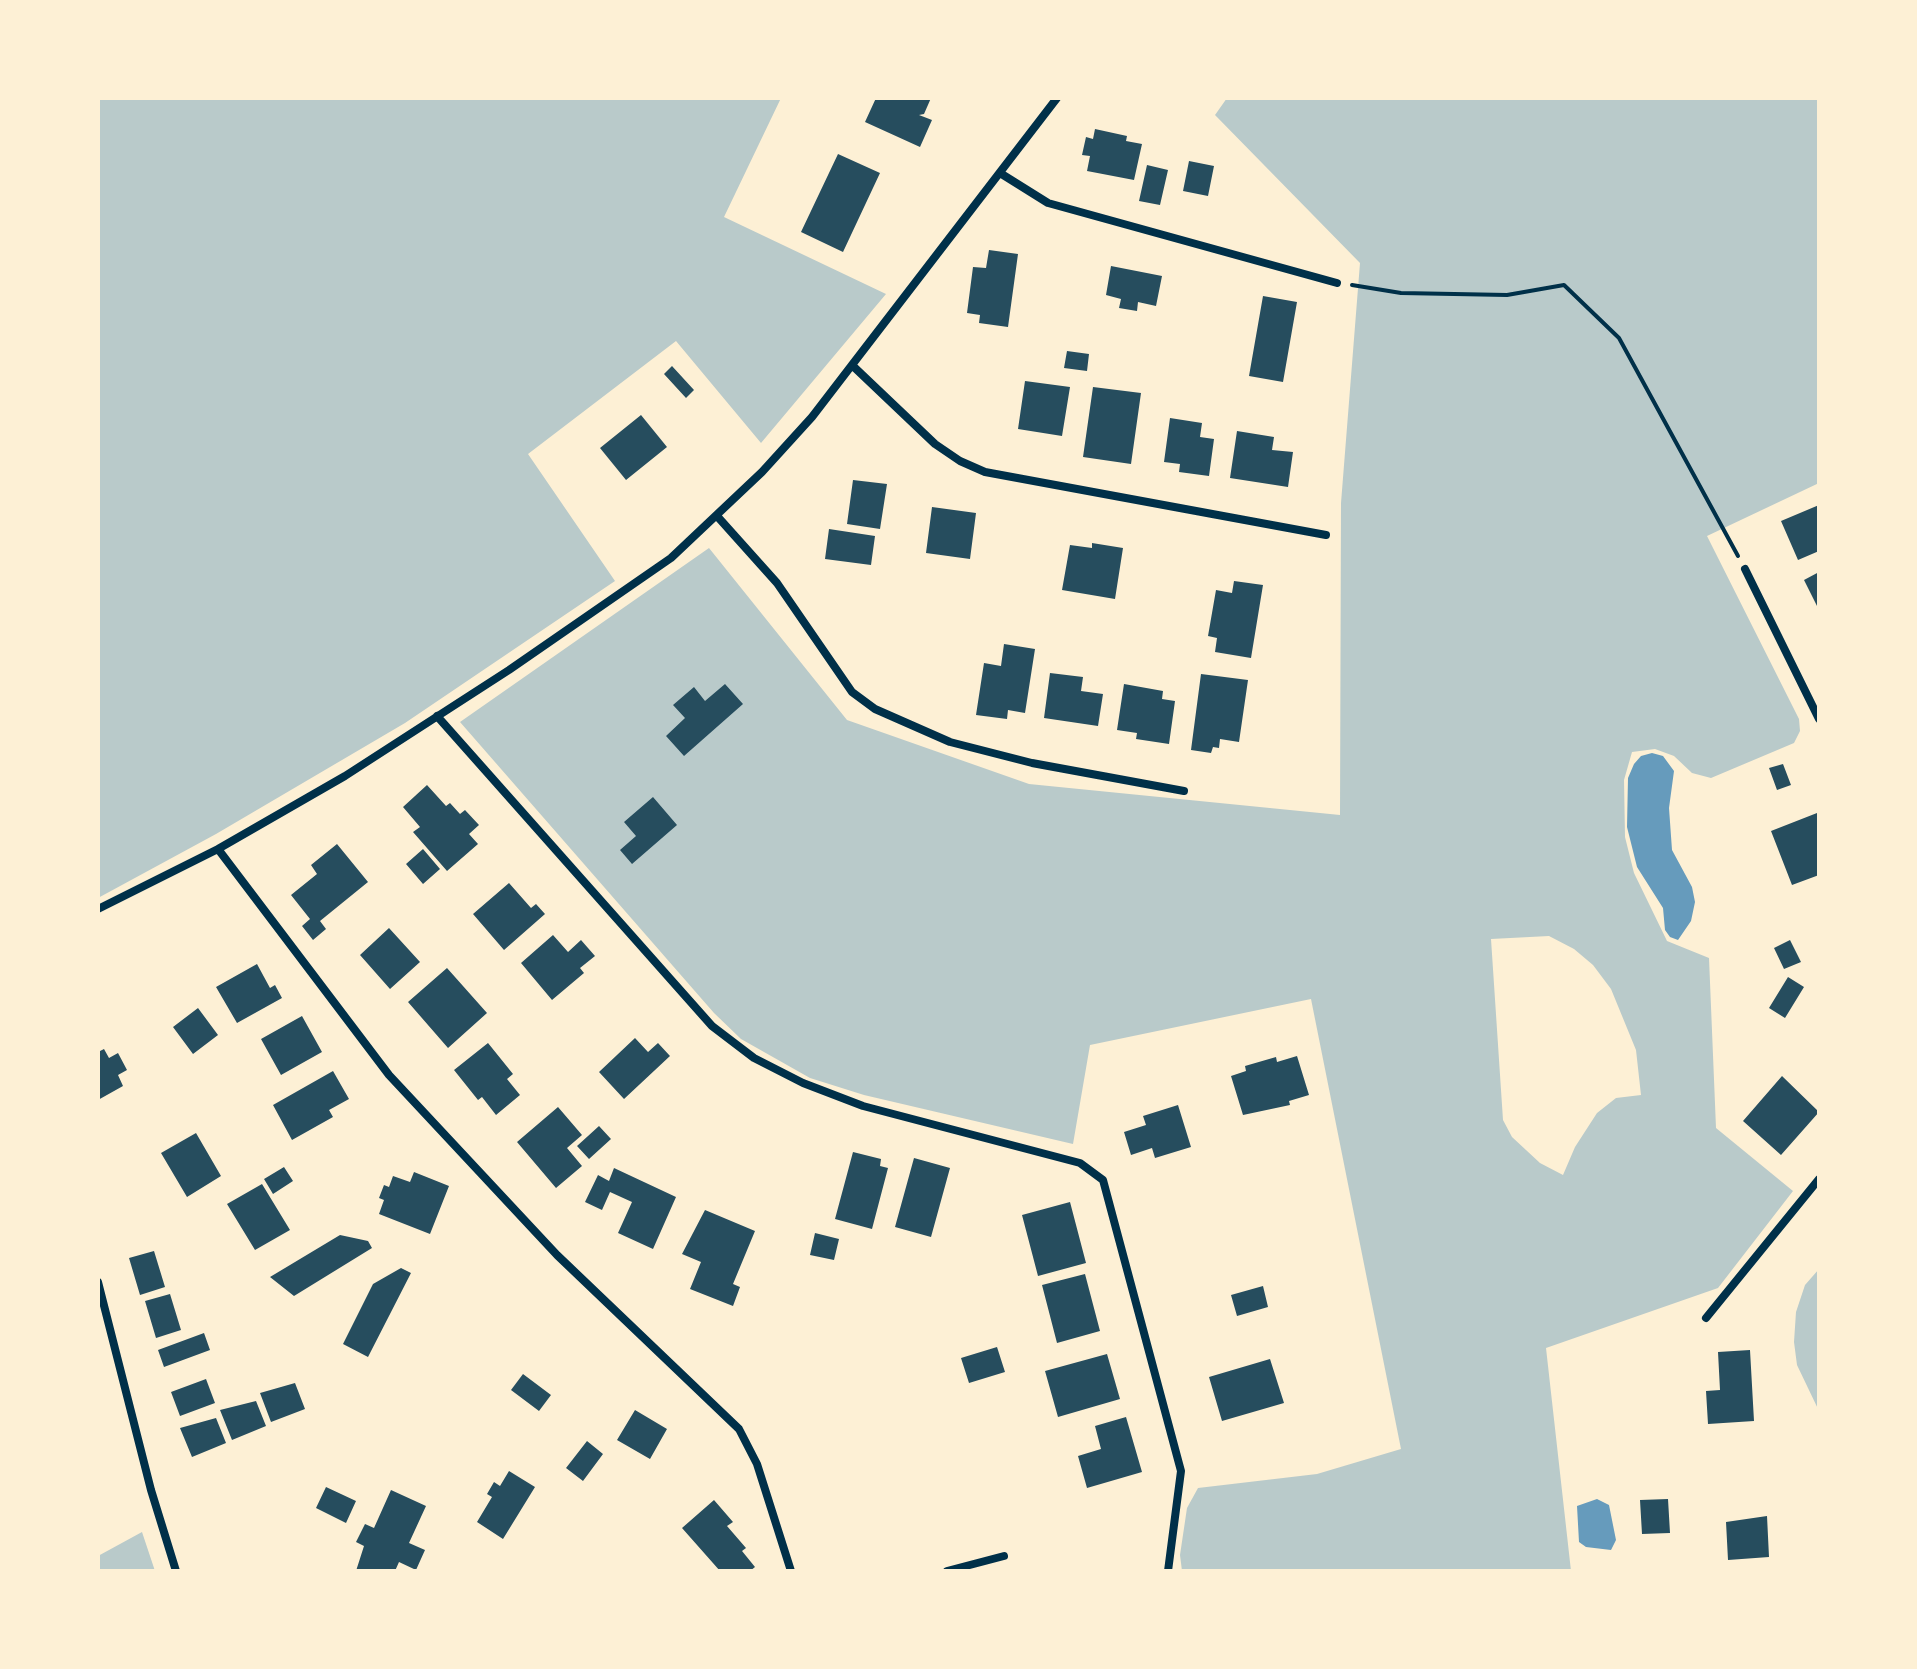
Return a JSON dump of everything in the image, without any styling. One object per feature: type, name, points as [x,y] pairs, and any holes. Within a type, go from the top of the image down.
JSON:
[{"type":"street","points":[[98,909],[218,849],[345,776],[648,575],[717,516],[762,472],[854,367],[1057,98]]},
{"type":"street","points":[[1000,173],[1048,203],[1337,283]]},
{"type":"street","points":[[854,367],[935,444],[960,461],[985,472],[1326,535]]},
{"type":"street","points":[[717,516],[777,583],[852,692],[875,709],[909,726],[977,749],[1032,763],[1184,791]]},
{"type":"street","points":[[1745,569],[1819,719]]},
{"type":"street","points":[[437,716],[712,1026],[754,1058],[803,1083],[863,1106],[1080,1163],[1103,1180],[1181,1471],[1168,1571]]},
{"type":"street","points":[[218,849],[389,1075],[557,1255],[739,1429],[757,1464],[791,1571]]},
{"type":"street","points":[[1706,1318],[1819,1179]]},
{"type":"street","points":[[98,1282],[151,1490],[176,1571]]},
{"type":"street","points":[[947,1571],[1004,1556]]},
{"type":"path","points":[[1337,283],[1401,293],[1507,295],[1564,285],[1619,338],[1745,569]]},
{"type":"shaded area","points":[[98,98],[781,98],[724,217],[886,294],[761,443],[676,341],[528,454],[615,581],[405,723],[216,834],[98,898]]},
{"type":"shaded area","points":[[1227,98],[1819,98],[1819,483],[1707,536],[1799,719],[1800,731],[1794,743],[1711,778],[1692,773],[1674,756],[1655,749],[1632,752],[1624,780],[1625,837],[1634,873],[1667,941],[1709,958],[1716,1128],[1793,1191],[1718,1288],[1546,1348],[1571,1571],[1182,1571],[1180,1555],[1187,1508],[1198,1488],[1317,1474],[1401,1449],[1311,999],[1090,1045],[1073,1144],[864,1095],[810,1078],[741,1039],[714,1013],[460,722],[709,548],[847,720],[1029,784],[1340,815],[1341,503],[1360,263],[1215,115]],"holes":[[[1549,936],[1574,949],[1593,965],[1611,989],[1636,1050],[1641,1095],[1616,1098],[1597,1113],[1575,1147],[1563,1175],[1540,1163],[1512,1137],[1503,1120],[1491,939]]]},
{"type":"shaded area","points":[[1819,1269],[1819,1411],[1797,1365],[1794,1342],[1796,1312],[1805,1285]]},
{"type":"shaded area","points":[[142,1532],[155,1571],[98,1571],[98,1556]]},
{"type":"water","points":[[1652,753],[1663,756],[1674,771],[1669,808],[1672,850],[1692,887],[1695,902],[1691,921],[1678,940],[1670,937],[1665,930],[1663,908],[1637,867],[1627,827],[1628,778],[1641,756]]},
{"type":"water","points":[[1597,1499],[1609,1505],[1616,1540],[1611,1550],[1586,1547],[1579,1542],[1577,1506]]},
{"type":"building","points":[[876,98],[931,98],[924,114],[919,115],[932,120],[920,147],[865,122]]},
{"type":"building","points":[[1095,129],[1127,136],[1126,141],[1142,144],[1134,180],[1087,171],[1090,156],[1082,155],[1086,137],[1093,139]]},
{"type":"building","points":[[838,154],[880,173],[843,252],[801,232]]},
{"type":"building","points":[[1189,161],[1214,166],[1208,196],[1183,191]]},
{"type":"building","points":[[1147,165],[1168,170],[1160,205],[1139,201]]},
{"type":"building","points":[[989,250],[1018,254],[1008,327],[979,323],[980,315],[967,313],[973,267],[986,268]]},
{"type":"building","points":[[1111,266],[1162,276],[1156,306],[1138,302],[1137,311],[1119,308],[1121,299],[1106,295]]},
{"type":"building","points":[[1263,296],[1297,302],[1283,382],[1249,376]]},
{"type":"building","points":[[1067,351],[1089,354],[1087,371],[1064,368]]},
{"type":"building","points":[[672,366],[694,390],[686,398],[664,374]]},
{"type":"building","points":[[1025,381],[1070,387],[1062,436],[1018,429]]},
{"type":"building","points":[[1093,387],[1141,393],[1131,464],[1083,457]]},
{"type":"building","points":[[641,415],[667,447],[626,480],[600,448]]},
{"type":"building","points":[[1170,418],[1202,423],[1200,437],[1214,439],[1209,476],[1179,472],[1180,464],[1164,462]]},
{"type":"building","points":[[1237,431],[1274,437],[1272,450],[1293,452],[1288,487],[1230,478]]},
{"type":"building","points":[[853,480],[887,484],[880,529],[847,524]]},
{"type":"building","points":[[1819,505],[1819,551],[1798,560],[1781,521]]},
{"type":"building","points":[[932,507],[976,513],[970,559],[926,553]]},
{"type":"building","points":[[829,529],[875,536],[871,565],[825,559]]},
{"type":"building","points":[[1092,543],[1123,548],[1115,599],[1062,590],[1070,545],[1092,548]]},
{"type":"building","points":[[1819,572],[1819,610],[1804,580]]},
{"type":"building","points":[[1234,581],[1263,585],[1251,658],[1215,652],[1217,638],[1208,636],[1216,590],[1232,593]]},
{"type":"building","points":[[1004,644],[1035,649],[1025,713],[1008,710],[1007,719],[976,715],[984,663],[1001,666]]},
{"type":"building","points":[[1050,673],[1083,677],[1081,691],[1103,694],[1098,726],[1044,718]]},
{"type":"building","points":[[1201,674],[1248,680],[1239,742],[1220,739],[1219,748],[1213,747],[1211,753],[1191,750]]},
{"type":"building","points":[[725,684],[743,704],[684,756],[666,736],[685,718],[673,705],[694,687],[705,701]]},
{"type":"building","points":[[1124,684],[1163,691],[1162,699],[1175,701],[1169,744],[1136,739],[1137,733],[1117,730]]},
{"type":"building","points":[[1783,764],[1791,785],[1777,790],[1769,768]]},
{"type":"building","points":[[427,785],[446,806],[450,803],[460,814],[465,810],[479,825],[469,834],[478,844],[447,871],[413,832],[420,827],[403,807]]},
{"type":"building","points":[[653,797],[677,825],[632,864],[620,850],[636,836],[624,822]]},
{"type":"building","points":[[1817,813],[1819,875],[1792,885],[1771,831]]},
{"type":"building","points":[[337,844],[368,882],[320,921],[326,929],[313,940],[302,926],[310,919],[291,895],[317,874],[311,865]]},
{"type":"building","points":[[423,849],[440,869],[423,884],[406,864]]},
{"type":"building","points":[[509,883],[531,908],[536,904],[545,914],[504,950],[473,914]]},
{"type":"building","points":[[389,928],[420,962],[390,989],[360,955]]},
{"type":"building","points":[[553,935],[568,952],[581,940],[595,956],[580,968],[584,973],[552,1000],[521,963]]},
{"type":"building","points":[[1790,940],[1801,962],[1784,969],[1774,948]]},
{"type":"building","points":[[257,964],[270,988],[275,985],[282,998],[237,1023],[216,987]]},
{"type":"building","points":[[447,968],[487,1013],[448,1048],[408,1002]]},
{"type":"building","points":[[1788,977],[1804,987],[1785,1018],[1769,1008]]},
{"type":"building","points":[[198,1008],[218,1035],[193,1054],[173,1027]]},
{"type":"building","points":[[302,1016],[322,1052],[281,1075],[261,1039]]},
{"type":"building","points":[[635,1038],[648,1052],[658,1043],[670,1056],[624,1099],[599,1072]]},
{"type":"building","points":[[488,1043],[513,1074],[507,1079],[520,1095],[496,1115],[482,1097],[478,1100],[454,1070]]},
{"type":"building","points":[[104,1049],[109,1058],[118,1053],[127,1070],[118,1075],[123,1086],[98,1100],[98,1052]]},
{"type":"building","points":[[1297,1056],[1309,1095],[1289,1101],[1290,1105],[1243,1115],[1231,1076],[1246,1071],[1245,1066],[1276,1057],[1277,1062]]},
{"type":"building","points":[[333,1071],[349,1099],[329,1110],[333,1117],[292,1140],[273,1105]]},
{"type":"building","points":[[1782,1076],[1819,1112],[1781,1155],[1743,1121]]},
{"type":"building","points":[[1178,1105],[1191,1147],[1155,1158],[1152,1148],[1131,1155],[1124,1132],[1146,1125],[1143,1116]]},
{"type":"building","points":[[558,1107],[582,1135],[567,1148],[582,1166],[556,1188],[517,1142]]},
{"type":"building","points":[[599,1126],[611,1139],[589,1159],[577,1146]]},
{"type":"building","points":[[196,1133],[221,1176],[187,1197],[161,1153]]},
{"type":"building","points":[[853,1152],[881,1159],[880,1166],[888,1168],[872,1229],[835,1219]]},
{"type":"building","points":[[914,1158],[950,1168],[931,1237],[895,1227]]},
{"type":"building","points":[[284,1167],[293,1181],[273,1194],[264,1179]]},
{"type":"building","points":[[614,1168],[676,1197],[653,1249],[618,1233],[632,1202],[610,1192],[602,1210],[585,1202],[598,1175],[609,1181]]},
{"type":"building","points":[[414,1172],[449,1186],[430,1234],[379,1214],[384,1200],[379,1198],[384,1185],[389,1187],[393,1176],[410,1182]]},
{"type":"building","points":[[262,1184],[290,1230],[255,1250],[227,1204]]},
{"type":"building","points":[[1070,1202],[1086,1263],[1038,1276],[1022,1215]]},
{"type":"building","points":[[705,1210],[755,1231],[733,1284],[740,1287],[733,1306],[690,1289],[701,1262],[682,1254]]},
{"type":"building","points":[[815,1233],[839,1239],[834,1260],[810,1255]]},
{"type":"building","points":[[340,1235],[368,1241],[372,1248],[294,1296],[270,1277]]},
{"type":"building","points":[[154,1251],[165,1287],[140,1295],[129,1258]]},
{"type":"building","points":[[401,1268],[411,1273],[368,1357],[343,1344],[373,1284]]},
{"type":"building","points":[[1085,1274],[1100,1331],[1057,1343],[1042,1285]]},
{"type":"building","points":[[1263,1286],[1268,1307],[1237,1316],[1231,1295]]},
{"type":"building","points":[[170,1294],[181,1330],[156,1338],[145,1301]]},
{"type":"building","points":[[204,1333],[210,1350],[164,1367],[158,1350]]},
{"type":"building","points":[[997,1347],[1005,1372],[969,1383],[961,1358]]},
{"type":"building","points":[[1750,1350],[1754,1421],[1708,1424],[1706,1391],[1720,1390],[1718,1352]]},
{"type":"building","points":[[1107,1354],[1120,1399],[1058,1417],[1045,1371]]},
{"type":"building","points":[[1270,1359],[1284,1403],[1222,1421],[1209,1377]]},
{"type":"building","points":[[523,1374],[551,1395],[539,1411],[511,1390]]},
{"type":"building","points":[[206,1379],[215,1403],[180,1416],[171,1392]]},
{"type":"building","points":[[295,1383],[305,1409],[271,1422],[260,1393]]},
{"type":"building","points":[[256,1401],[266,1426],[232,1440],[220,1410]]},
{"type":"building","points":[[635,1410],[667,1429],[650,1459],[617,1440]]},
{"type":"building","points":[[1126,1417],[1142,1472],[1087,1488],[1078,1456],[1101,1449],[1095,1426]]},
{"type":"building","points":[[216,1418],[226,1443],[192,1457],[180,1428]]},
{"type":"building","points":[[587,1441],[603,1454],[583,1481],[566,1468]]},
{"type":"building","points":[[509,1471],[535,1487],[503,1539],[477,1522],[492,1497],[487,1494],[494,1482],[500,1486]]},
{"type":"building","points":[[326,1487],[356,1501],[346,1523],[316,1508]]},
{"type":"building","points":[[391,1490],[426,1506],[409,1543],[425,1550],[416,1570],[399,1562],[395,1571],[356,1571],[364,1546],[356,1542],[365,1524],[374,1528]]},
{"type":"building","points":[[1668,1499],[1670,1533],[1642,1534],[1640,1500]]},
{"type":"building","points":[[714,1500],[733,1522],[727,1526],[746,1548],[742,1551],[755,1567],[750,1571],[720,1571],[682,1528]]},
{"type":"building","points":[[1767,1516],[1769,1557],[1728,1560],[1726,1522]]}]
